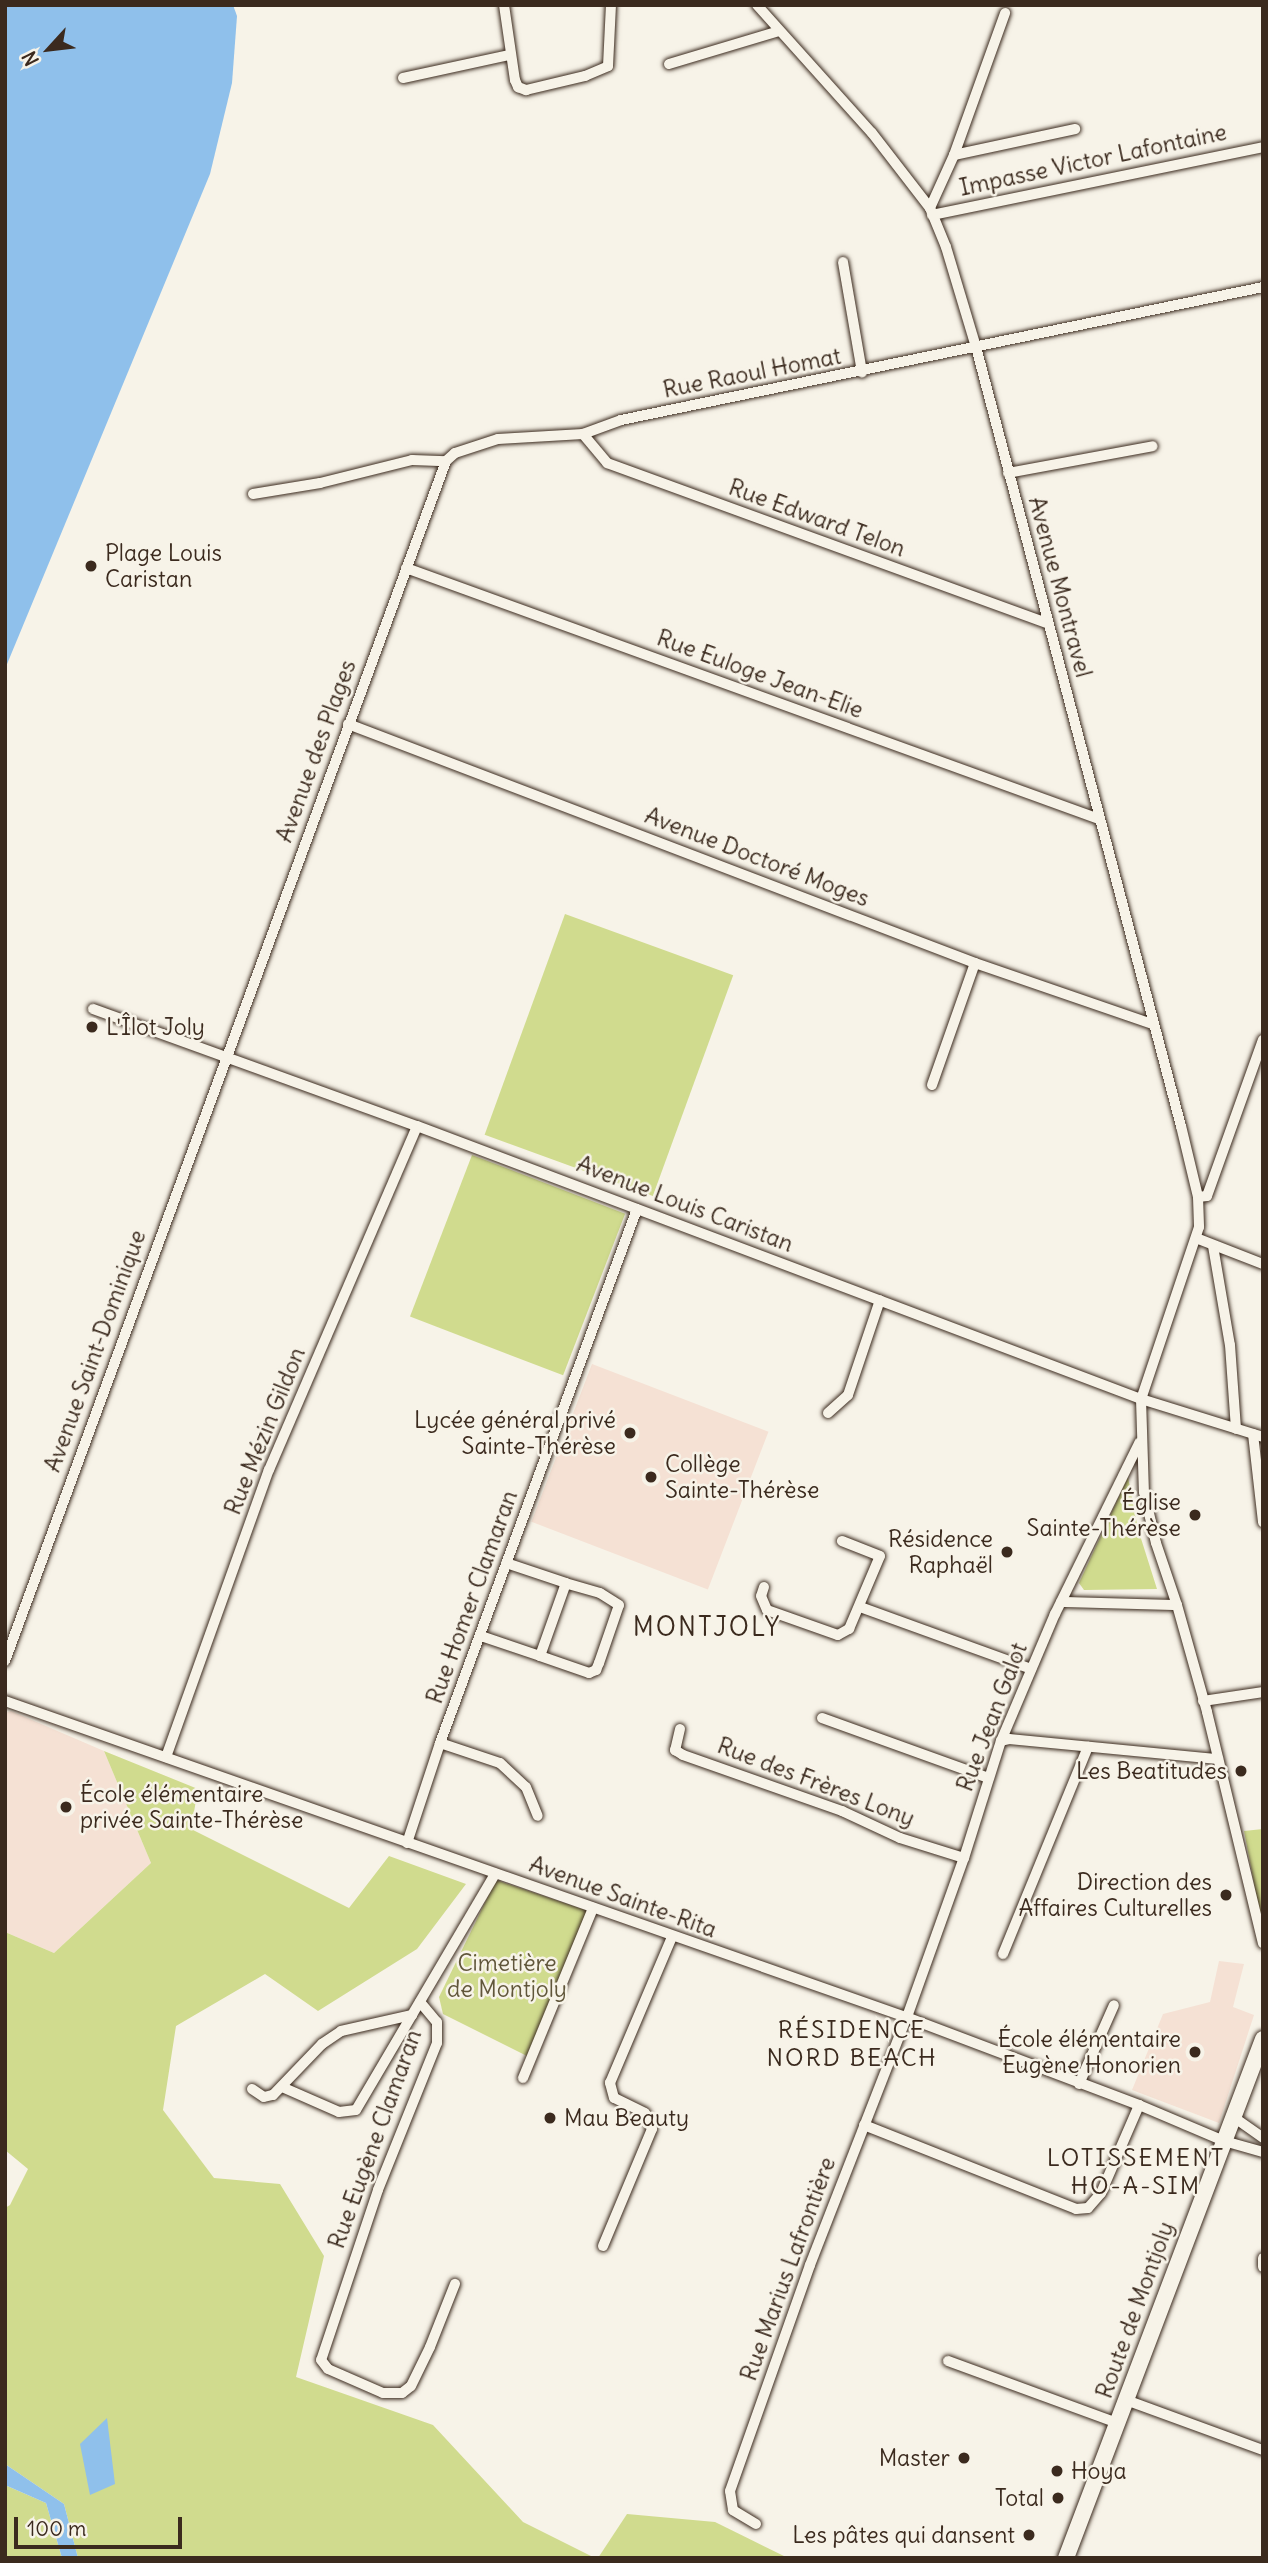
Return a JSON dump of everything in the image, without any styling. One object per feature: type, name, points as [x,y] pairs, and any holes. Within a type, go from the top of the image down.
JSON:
[{"type":"main road","name":"Route de Montjoly","points":[[1066,2558],[1263,2039]]},
{"type":"street","points":[[504,5],[509,55],[518,87],[526,90],[585,76],[608,66],[611,5]]},
{"type":"street","name":"Avenue Montravel","points":[[757,5],[862,121],[931,212],[946,247],[976,347],[1049,624],[1198,1197],[1196,1238],[1168,1311],[1141,1399],[1141,1440],[1148,1510],[1219,1759],[1262,1937]]},
{"type":"street","points":[[931,212],[1005,13]]},
{"type":"street","points":[[669,64],[779,31]]},
{"type":"street","points":[[403,78],[509,55]]},
{"type":"street","points":[[954,155],[1075,129]]},
{"type":"street","name":"Impasse Victor Lafontaine","points":[[931,212],[1263,147]]},
{"type":"street","points":[[843,262],[862,372]]},
{"type":"street","name":"Rue Raoul Homat","points":[[253,494],[320,483],[412,460],[446,461],[455,453],[498,439],[583,434],[621,420],[1263,287]]},
{"type":"street","name":"Rue Edward Telon","points":[[583,434],[607,463],[1049,624]]},
{"type":"street","points":[[1008,473],[1153,446]]},
{"type":"street","name":"Avenue des Plages","points":[[225,1056],[446,461]]},
{"type":"street","name":"Rue Euloge Jean-Elie","points":[[406,568],[1099,819]]},
{"type":"street","name":"Avenue Doctoré Moges","points":[[348,723],[975,962],[1152,1024]]},
{"type":"street","points":[[932,1085],[975,962]]},
{"type":"street","name":"Avenue Louis Caristan","points":[[93,1009],[416,1126],[1141,1399],[1258,1435]]},
{"type":"street","points":[[1198,1197],[1207,1196],[1263,1040]]},
{"type":"street","name":"Avenue Saint-Dominique","points":[[5,1661],[225,1056]]},
{"type":"street","name":"Rue Mézin Gildon","points":[[166,1757],[269,1470],[416,1126]]},
{"type":"street","name":"Rue Homer Clamaran","points":[[407,1843],[440,1743],[637,1209]]},
{"type":"street","points":[[1196,1238],[1263,1264]]},
{"type":"street","points":[[1213,1246],[1230,1346],[1236,1429]]},
{"type":"street","points":[[828,1413],[848,1395],[880,1300]]},
{"type":"street","points":[[1258,1435],[1263,1522]]},
{"type":"street","name":"Rue Jean Galot","points":[[906,2018],[964,1858],[1001,1741],[1061,1602],[1141,1440]]},
{"type":"street","points":[[764,1587],[761,1596],[767,1609],[838,1635],[849,1629],[880,1556],[842,1542]]},
{"type":"street","points":[[481,1636],[589,1673],[596,1670],[599,1663],[618,1603],[506,1563]]},
{"type":"street","points":[[540,1656],[566,1583]]},
{"type":"street","points":[[1061,1602],[1177,1605]]},
{"type":"street","points":[[860,1607],[1031,1670]]},
{"type":"street","points":[[1203,1701],[1263,1692]]},
{"type":"street","name":"Avenue Sainte-Rita","points":[[5,1701],[906,2018],[1139,2105],[1224,2141],[1263,2152]]},
{"type":"street","points":[[822,1718],[989,1778]]},
{"type":"street","name":"Rue des Frères Lony","points":[[680,1730],[675,1750],[683,1755],[842,1811],[900,1838],[964,1858]]},
{"type":"street","points":[[1001,1741],[1009,1739],[1219,1759]]},
{"type":"street","points":[[440,1743],[500,1762],[526,1787],[538,1816]]},
{"type":"street","points":[[1003,1954],[1088,1747]]},
{"type":"street","name":"Rue Eugène Clamaran","points":[[454,2284],[430,2347],[411,2386],[402,2393],[383,2393],[328,2369],[320,2355],[378,2190],[437,2043],[437,2022],[420,2001],[495,1874]]},
{"type":"street","points":[[523,2078],[593,1909]]},
{"type":"street","points":[[603,2246],[652,2129],[645,2113],[614,2098],[610,2083],[672,1937]]},
{"type":"street","points":[[282,2087],[339,2112],[356,2110],[420,2001]]},
{"type":"street","points":[[1079,2084],[1114,2005]]},
{"type":"street","points":[[252,2089],[268,2097],[282,2087],[335,2034],[412,2015]]},
{"type":"street","name":"Rue Marius Lafrontière","points":[[756,2524],[733,2510],[729,2502],[730,2491],[810,2265],[906,2018]]},
{"type":"street","points":[[864,2125],[1076,2209],[1088,2207],[1101,2193],[1139,2105]]},
{"type":"street","points":[[1232,2116],[1263,2138]]},
{"type":"street","points":[[1263,2258],[1263,2267]]},
{"type":"street","points":[[948,2361],[1117,2423]]},
{"type":"street","points":[[1126,2400],[1263,2450]]},
{"type":"shaded area","name":"Collège Sainte-Thérèse","points":[[592,1364],[768,1432],[708,1590],[531,1522]]},
{"type":"shaded area","name":"École élémentaire privée Sainte-Thérèse","points":[[11,1711],[104,1751],[151,1863],[54,1953],[5,1932],[5,1713]]},
{"type":"shaded area","name":"École élémentaire Eugène Honorien","points":[[1219,1961],[1244,1964],[1233,2007],[1254,2015],[1219,2123],[1132,2090],[1163,2014],[1210,2002]]},
{"type":"green space","points":[[565,914],[733,975],[653,1196],[485,1135]]},
{"type":"green space","points":[[472,1155],[625,1214],[563,1375],[410,1317]]},
{"type":"green space","points":[[1128,1477],[1138,1529],[1157,1589],[1084,1590],[1079,1583]]},
{"type":"green space","points":[[104,1751],[198,1789],[191,1829],[349,1908],[389,1856],[466,1884],[417,1949],[318,2011],[265,1974],[176,2026],[163,2110],[214,2178],[280,2184],[324,2256],[296,2377],[433,2425],[523,2522],[595,2558],[78,2558],[64,2504],[5,2464],[5,2208],[10,2205],[28,2169],[5,2150],[5,1932],[54,1953],[151,1863]]},
{"type":"green space","points":[[1263,1829],[1263,1930],[1244,1831]]},
{"type":"green space","name":"Cimetière de Montjoly","points":[[496,1880],[591,1912],[527,2056],[443,2014],[439,1997]]},
{"type":"green space","points":[[5,2485],[46,2503],[62,2558],[5,2558]]},
{"type":"green space","points":[[627,2514],[715,2522],[788,2558],[598,2558]]},
{"type":"water","points":[[5,5],[233,5],[237,16],[232,83],[210,174],[5,669]]},
{"type":"water","points":[[107,2418],[115,2484],[90,2495],[80,2444]]},
{"type":"water","points":[[5,2464],[64,2504],[78,2558],[62,2558],[46,2503],[5,2485]]},
{"type":"place","name":"Plage Louis Caristan","points":[[91,566]]},
{"type":"place","name":"L'Îlot Joly","points":[[92,1027]]},
{"type":"place","name":"Lycée général privé Sainte-Thérèse","points":[[630,1433]]},
{"type":"place","name":"Collège Sainte-Thérèse","points":[[651,1477]]},
{"type":"place","name":"Église Sainte-Thérèse","points":[[1195,1515]]},
{"type":"place","name":"Résidence Raphaël","points":[[1007,1552]]},
{"type":"place","name":"Les Beatitudes","points":[[1241,1771]]},
{"type":"place","name":"École élémentaire privée Sainte-Thérèse","points":[[66,1807]]},
{"type":"place","name":"Direction des Affaires Culturelles","points":[[1226,1895]]},
{"type":"place","name":"École élémentaire Eugène Honorien","points":[[1195,2052]]},
{"type":"place","name":"Mau Beauty","points":[[550,2118]]},
{"type":"place","name":"Master","points":[[964,2458]]},
{"type":"place","name":"Hoya","points":[[1057,2471]]},
{"type":"place","name":"Total","points":[[1058,2498]]},
{"type":"place","name":"Les pâtes qui dansent","points":[[1029,2535]]},
{"type":"district","name":"MONTJOLY","points":[[707,1627]]},
{"type":"district","name":"RÉSIDENCE NORD BEACH","points":[[852,2044]]},
{"type":"district","name":"LOTISSEMENT HO-A-SIM","points":[[1136,2172]]}]
